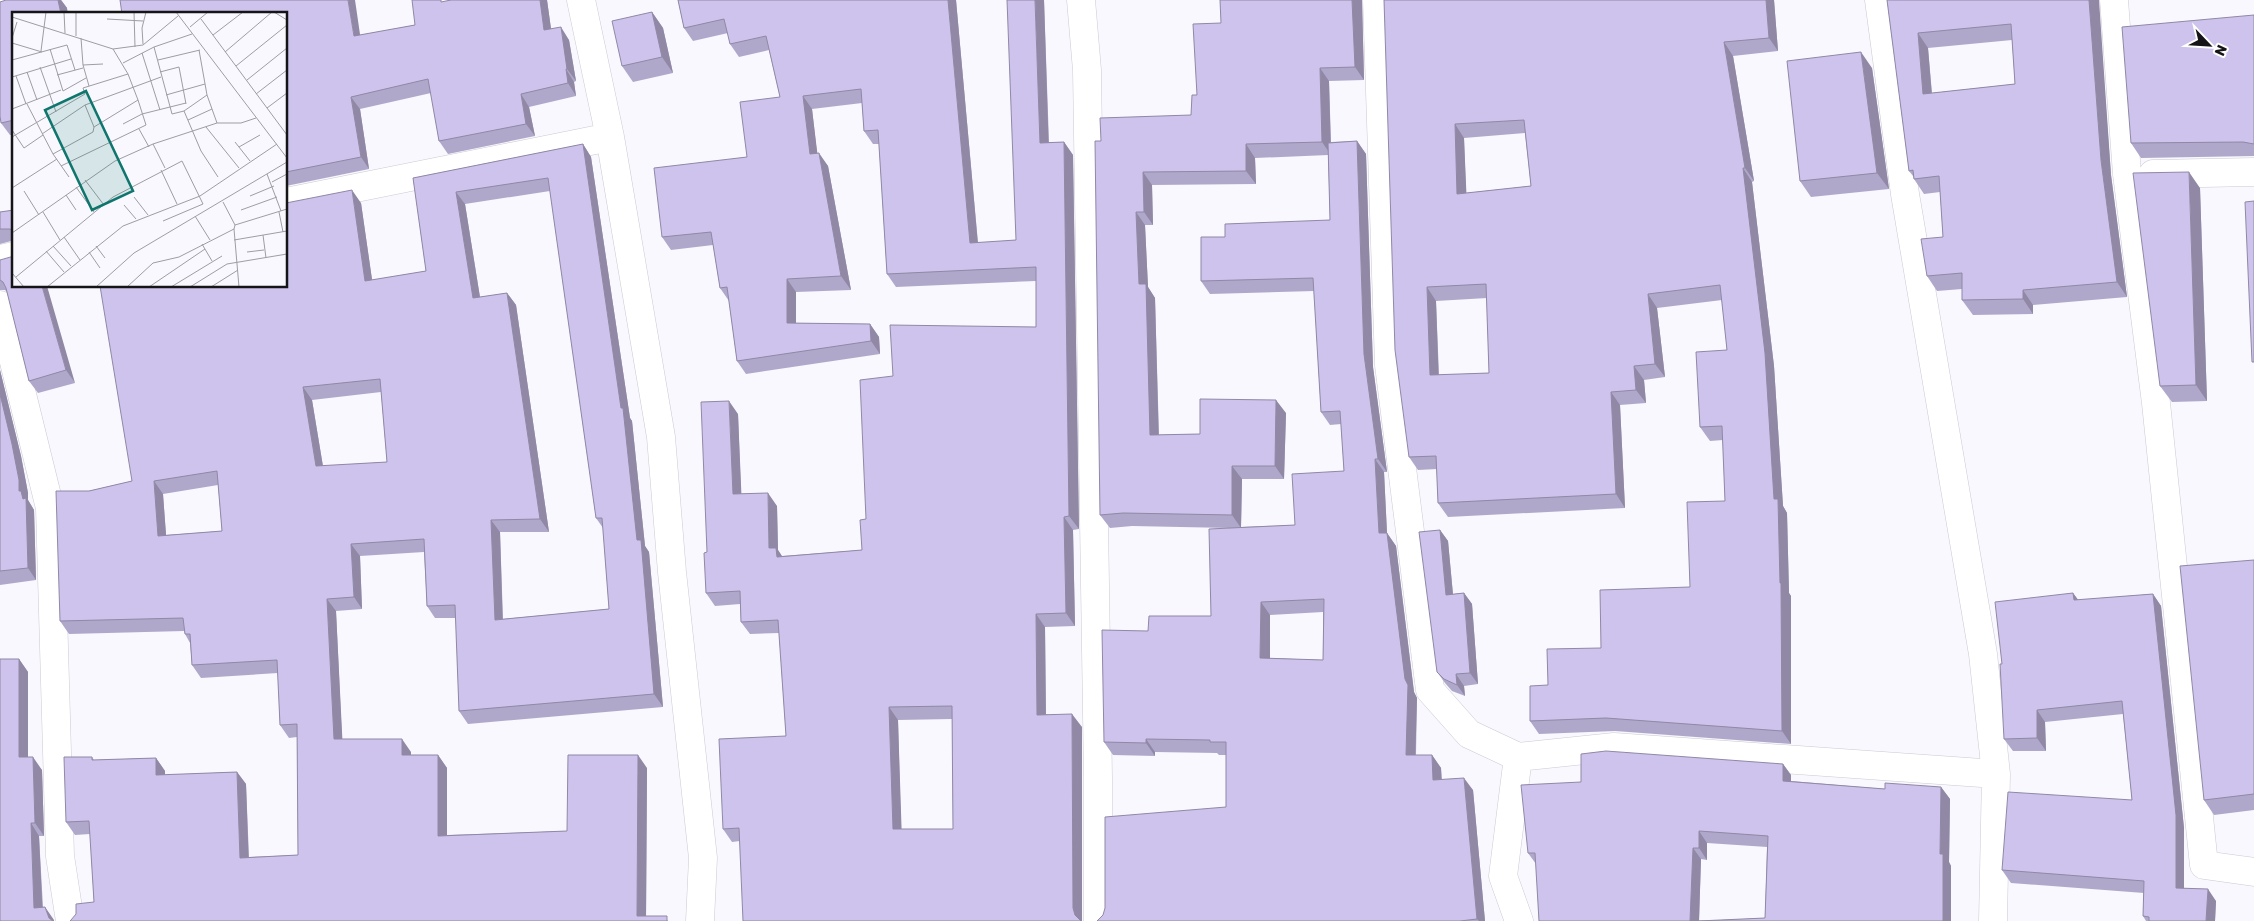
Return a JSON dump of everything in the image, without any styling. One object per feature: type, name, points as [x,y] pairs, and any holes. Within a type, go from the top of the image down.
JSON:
[{"type":"street","points":[[0,1],[6,0]]},
{"type":"street","points":[[581,0],[610,137],[661,436],[672,572],[703,858],[700,921]]},
{"type":"street","points":[[1081,0],[1087,80],[1098,921]]},
{"type":"street","points":[[1377,0],[1389,365],[1430,690],[1469,734],[1518,757],[1614,747],[1996,774]]},
{"type":"street","points":[[1879,0],[1904,194],[1984,654],[1996,774],[1993,921]]},
{"type":"street","points":[[2114,0],[2127,174],[2156,403],[2204,865],[2254,872]]},
{"type":"street","points":[[288,202],[610,137]]},
{"type":"street","points":[[2127,174],[2254,172]]},
{"type":"street","points":[[0,305],[50,508],[60,856],[70,921]]},
{"type":"street","points":[[1518,757],[1502,876],[1519,921]]},
{"type":"building","points":[[6,0],[58,0],[61,12],[12,12],[12,120],[1,123],[0,116],[0,2]]},
{"type":"building","points":[[120,0],[348,0],[354,36],[415,25],[412,0],[441,0],[441,2],[451,0],[540,0],[544,30],[561,27],[568,83],[521,94],[526,124],[439,141],[428,79],[351,97],[361,157],[288,172],[288,12],[122,12]]},
{"type":"building","points":[[678,0],[948,0],[970,243],[1016,240],[1007,0],[1035,0],[1040,143],[1064,142],[1069,516],[1064,517],[1066,613],[1036,614],[1037,715],[1072,714],[1073,908],[1075,915],[1081,921],[743,921],[739,828],[723,829],[719,739],[786,736],[778,620],[741,622],[740,591],[706,593],[704,553],[707,552],[701,402],[729,401],[733,494],[768,493],[769,548],[776,548],[777,557],[862,550],[860,520],[866,519],[860,380],[893,376],[890,325],[1036,327],[1036,267],[887,274],[878,130],[864,131],[861,89],[803,96],[810,154],[819,153],[841,276],[787,279],[787,323],[870,324],[871,341],[737,361],[727,287],[720,288],[711,232],[662,237],[654,168],[747,157],[740,102],[780,97],[766,36],[730,44],[724,19],[684,28]],"holes":[[[952,706],[953,829],[893,829],[889,707]]]},
{"type":"building","points":[[1220,0],[1352,0],[1355,67],[1320,68],[1322,142],[1246,144],[1246,171],[1143,172],[1144,212],[1136,212],[1139,284],[1146,284],[1150,435],[1200,434],[1200,399],[1276,400],[1275,466],[1232,466],[1232,515],[1123,513],[1100,515],[1095,141],[1101,141],[1100,118],[1191,115],[1192,95],[1197,95],[1193,24],[1221,23]]},
{"type":"building","points":[[1384,0],[1766,0],[1769,38],[1724,42],[1745,168],[1743,168],[1765,353],[1774,499],[1778,499],[1781,583],[1782,731],[1606,718],[1530,721],[1530,686],[1548,685],[1547,649],[1601,648],[1600,590],[1690,587],[1687,502],[1725,501],[1722,426],[1700,427],[1696,352],[1727,350],[1720,285],[1648,294],[1655,364],[1634,366],[1636,390],[1611,392],[1616,494],[1438,503],[1436,456],[1409,457],[1395,350]],"holes":[[[1524,120],[1531,186],[1457,194],[1455,124]],[[1486,284],[1489,373],[1430,375],[1427,287]]]},
{"type":"building","points":[[1887,0],[2089,0],[2101,160],[2117,282],[2023,290],[2023,299],[1962,300],[1962,273],[1927,276],[1921,239],[1943,237],[1939,176],[1914,179],[1913,170],[1909,171]],"holes":[[[2011,24],[2015,84],[1923,94],[1918,33]]]},
{"type":"building","points":[[652,12],[662,57],[622,66],[612,21]]},
{"type":"building","points":[[2254,15],[2254,144],[2243,142],[2131,143],[2122,27]]},
{"type":"building","points":[[1861,52],[1877,173],[1800,181],[1787,61]]},
{"type":"building","points":[[1357,141],[1364,354],[1378,459],[1375,459],[1379,533],[1387,533],[1405,679],[1408,685],[1406,755],[1432,755],[1433,780],[1464,778],[1477,919],[1460,921],[1097,921],[1103,915],[1105,908],[1105,817],[1226,807],[1226,742],[1146,739],[1146,743],[1104,742],[1102,630],[1148,631],[1149,616],[1211,616],[1209,529],[1295,525],[1292,474],[1344,471],[1340,411],[1321,412],[1313,278],[1201,281],[1201,237],[1225,237],[1225,224],[1330,220],[1328,143]],"holes":[[[1324,599],[1323,660],[1260,658],[1261,602]]]},
{"type":"building","points":[[583,144],[621,408],[623,408],[637,540],[641,540],[654,694],[459,711],[455,605],[427,606],[424,539],[351,544],[354,597],[327,599],[334,739],[402,739],[402,755],[438,755],[438,836],[567,831],[568,755],[638,755],[637,916],[667,916],[667,921],[70,921],[76,914],[76,904],[94,902],[89,821],[66,822],[64,757],[92,757],[92,760],[156,758],[156,775],[237,772],[240,858],[298,855],[297,724],[280,725],[277,660],[192,665],[190,634],[185,634],[183,618],[60,621],[56,491],[89,491],[132,481],[100,288],[288,288],[288,203],[352,190],[365,281],[426,271],[413,178]],"holes":[[[548,178],[596,518],[602,518],[609,609],[495,620],[491,520],[540,519],[507,293],[473,298],[456,192]],[[380,379],[387,462],[316,466],[303,387]],[[217,471],[222,531],[158,536],[154,481]]]},
{"type":"building","points":[[2189,172],[2196,385],[2160,386],[2133,173]]},
{"type":"building","points":[[2254,201],[2254,362],[2252,362],[2245,202]]},
{"type":"building","points":[[12,210],[12,230],[0,229],[0,212]]},
{"type":"building","points":[[12,257],[12,288],[43,288],[66,370],[29,381],[6,288],[0,280],[0,260]]},
{"type":"building","points":[[0,394],[12,444],[19,480],[19,491],[21,491],[23,499],[26,498],[28,568],[0,571]]},
{"type":"building","points":[[1440,530],[1446,595],[1464,593],[1470,673],[1456,674],[1457,685],[1444,679],[1437,672],[1419,532]]},
{"type":"building","points":[[2254,560],[2254,794],[2204,800],[2180,566]]},
{"type":"building","points":[[2073,593],[2074,600],[2153,594],[2176,815],[2176,888],[2208,889],[2206,921],[2149,921],[2149,917],[2143,916],[2144,881],[2002,870],[2008,792],[2132,800],[2122,701],[2037,710],[2037,738],[2004,739],[2000,664],[2002,664],[1995,602]]},
{"type":"building","points":[[0,659],[19,659],[19,757],[33,757],[35,823],[31,823],[34,908],[45,907],[49,918],[53,921],[0,921]]},
{"type":"building","points":[[1606,751],[1783,764],[1783,781],[1885,789],[1885,783],[1941,787],[1940,854],[1943,854],[1943,921],[1698,921],[1765,918],[1768,836],[1699,831],[1699,848],[1693,848],[1690,921],[1539,921],[1535,853],[1528,853],[1521,785],[1581,782],[1581,754]]}]
